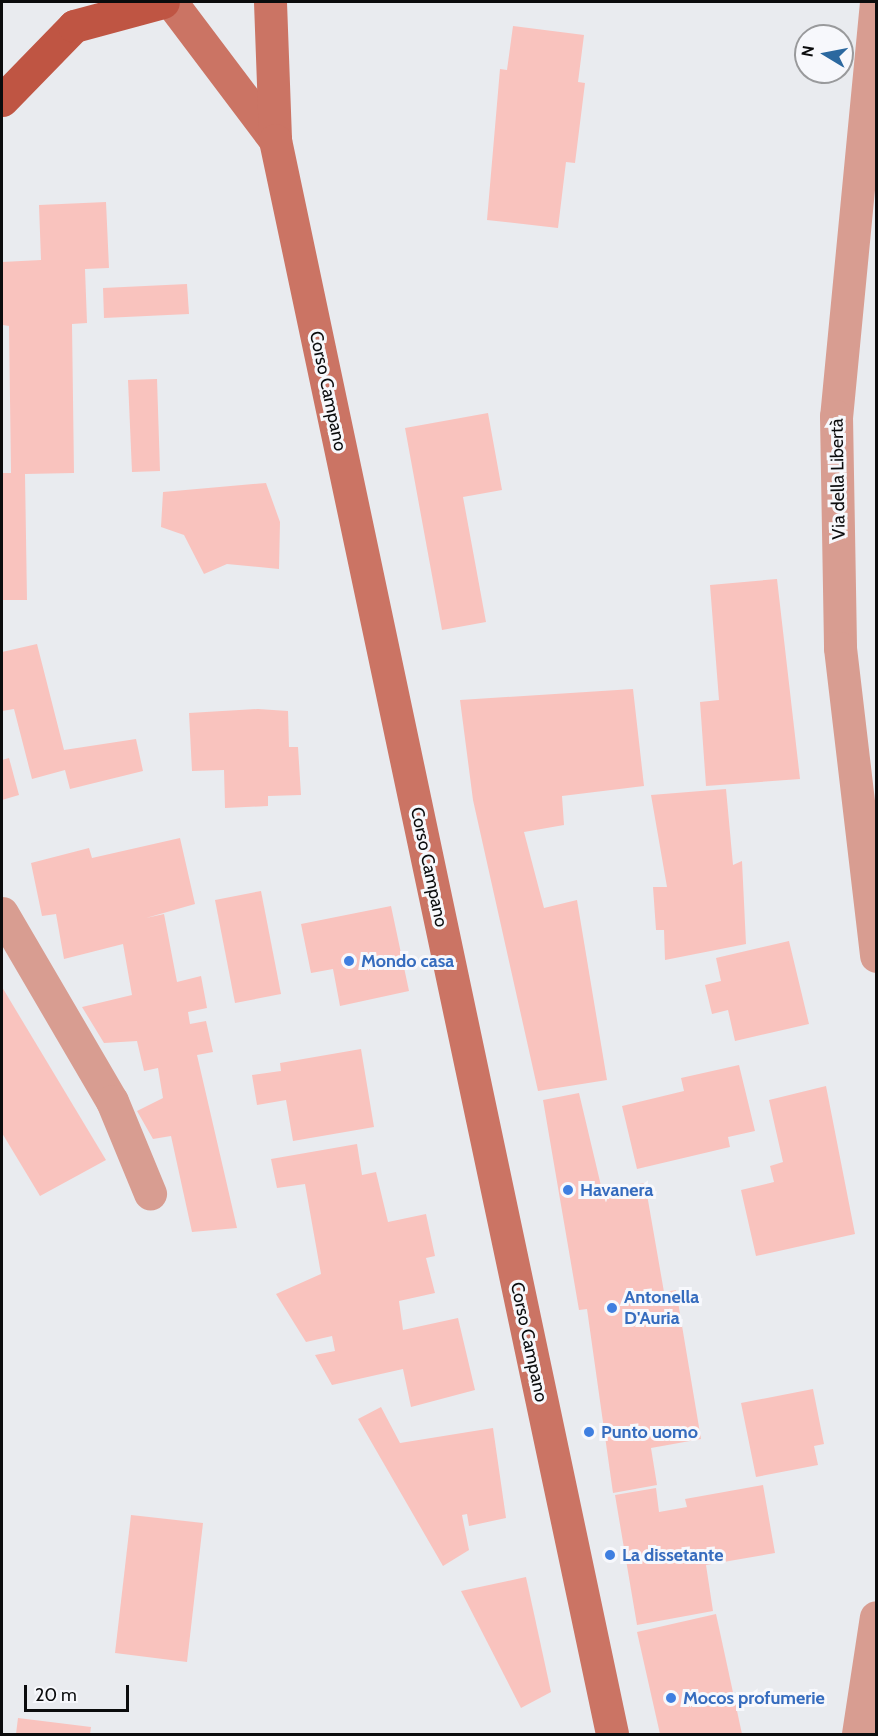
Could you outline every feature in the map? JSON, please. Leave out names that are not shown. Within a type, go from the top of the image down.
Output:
[{"type":"main road","points":[[2,100],[74,26],[163,2]]},
{"type":"main road","points":[[171,2],[275,140]]},
{"type":"main road","name":"Corso Campano","points":[[270,2],[275,140],[612,1734]]},
{"type":"street","name":"Via della Libertà","points":[[876,2],[836,416],[840,648],[876,956]]},
{"type":"street","points":[[6,930],[112,1101],[150,1193]]},
{"type":"street","points":[[858,1734],[876,1617]]},
{"type":"building","points":[[513,26],[584,35],[578,82],[585,83],[575,163],[566,162],[558,228],[487,220],[500,69],[507,70]]},
{"type":"building","points":[[106,202],[109,268],[85,269],[87,323],[72,324],[74,473],[25,474],[27,600],[2,600],[2,473],[11,473],[9,326],[3,325],[2,262],[41,260],[39,205]]},
{"type":"building","points":[[187,284],[189,314],[104,318],[103,288]]},
{"type":"building","points":[[157,379],[160,471],[132,472],[128,380]]},
{"type":"building","points":[[488,413],[502,490],[463,497],[486,622],[442,630],[405,428]]},
{"type":"building","points":[[266,483],[280,522],[279,569],[227,564],[204,574],[184,535],[161,527],[163,492]]},
{"type":"building","points":[[777,579],[800,779],[706,786],[700,702],[719,700],[710,585]]},
{"type":"building","points":[[37,644],[64,750],[136,739],[143,771],[70,789],[65,770],[32,779],[14,709],[2,711],[2,652]]},
{"type":"building","points":[[633,689],[644,786],[562,796],[564,825],[524,832],[544,908],[577,900],[607,1080],[538,1091],[473,800],[460,700]]},
{"type":"building","points":[[258,709],[288,711],[289,747],[298,747],[301,795],[268,796],[268,806],[225,808],[224,770],[192,771],[189,713]]},
{"type":"building","points":[[9,758],[19,795],[2,800],[2,760]]},
{"type":"building","points":[[726,789],[733,865],[742,861],[746,944],[665,960],[664,930],[656,930],[653,887],[667,887],[651,795]]},
{"type":"building","points":[[180,838],[195,904],[146,918],[164,914],[177,982],[201,976],[207,1008],[188,1012],[190,1024],[206,1021],[213,1052],[197,1055],[237,1228],[192,1232],[171,1136],[153,1139],[137,1111],[163,1098],[158,1068],[144,1071],[137,1041],[104,1043],[82,1007],[132,995],[123,944],[64,959],[56,914],[42,916],[31,863],[89,848],[92,858]]},
{"type":"building","points":[[261,891],[281,994],[235,1003],[215,900]]},
{"type":"building","points":[[391,906],[409,991],[340,1006],[333,969],[311,973],[301,924]]},
{"type":"building","points":[[789,941],[809,1024],[735,1041],[728,1010],[712,1014],[705,985],[721,981],[716,958]]},
{"type":"building","points":[[2,987],[106,1160],[40,1196],[2,1133]]},
{"type":"building","points":[[361,1049],[374,1127],[293,1141],[286,1100],[257,1105],[252,1075],[281,1071],[280,1063]]},
{"type":"building","points":[[739,1065],[755,1131],[728,1137],[730,1147],[637,1169],[622,1106],[684,1091],[681,1078]]},
{"type":"building","points":[[826,1086],[855,1234],[756,1256],[741,1190],[774,1182],[770,1166],[783,1162],[769,1100]]},
{"type":"building","points":[[579,1093],[602,1190],[645,1183],[664,1292],[676,1290],[701,1439],[651,1448],[657,1485],[613,1493],[587,1309],[579,1310],[543,1100]]},
{"type":"building","points":[[357,1144],[362,1175],[376,1172],[388,1222],[426,1214],[435,1256],[426,1258],[435,1293],[399,1301],[403,1330],[458,1318],[475,1390],[411,1407],[403,1369],[332,1385],[315,1355],[335,1351],[332,1336],[306,1342],[276,1294],[321,1274],[305,1184],[277,1188],[271,1159]]},
{"type":"building","points":[[813,1389],[824,1444],[814,1446],[818,1465],[756,1477],[741,1403]]},
{"type":"building","points":[[381,1407],[400,1443],[493,1428],[506,1518],[469,1526],[467,1514],[462,1515],[469,1550],[443,1566],[358,1419]]},
{"type":"building","points":[[763,1485],[775,1553],[706,1565],[713,1611],[637,1625],[615,1495],[656,1488],[659,1512],[687,1507],[685,1499]]},
{"type":"building","points":[[131,1515],[203,1523],[187,1662],[115,1653]]},
{"type":"building","points":[[526,1577],[551,1692],[521,1708],[461,1591]]},
{"type":"building","points":[[716,1614],[742,1734],[660,1734],[637,1632]]},
{"type":"building","points":[[18,1718],[91,1727],[90,1734],[16,1734]]},
{"type":"place","name":"Mondo casa","points":[[349,961]]},
{"type":"place","name":"Havanera","points":[[568,1190]]},
{"type":"place","name":"Antonella D'Auria","points":[[612,1308]]},
{"type":"place","name":"Punto uomo","points":[[589,1432]]},
{"type":"place","name":"La dissetante","points":[[610,1555]]},
{"type":"place","name":"Mocos profumerie","points":[[671,1698]]}]
